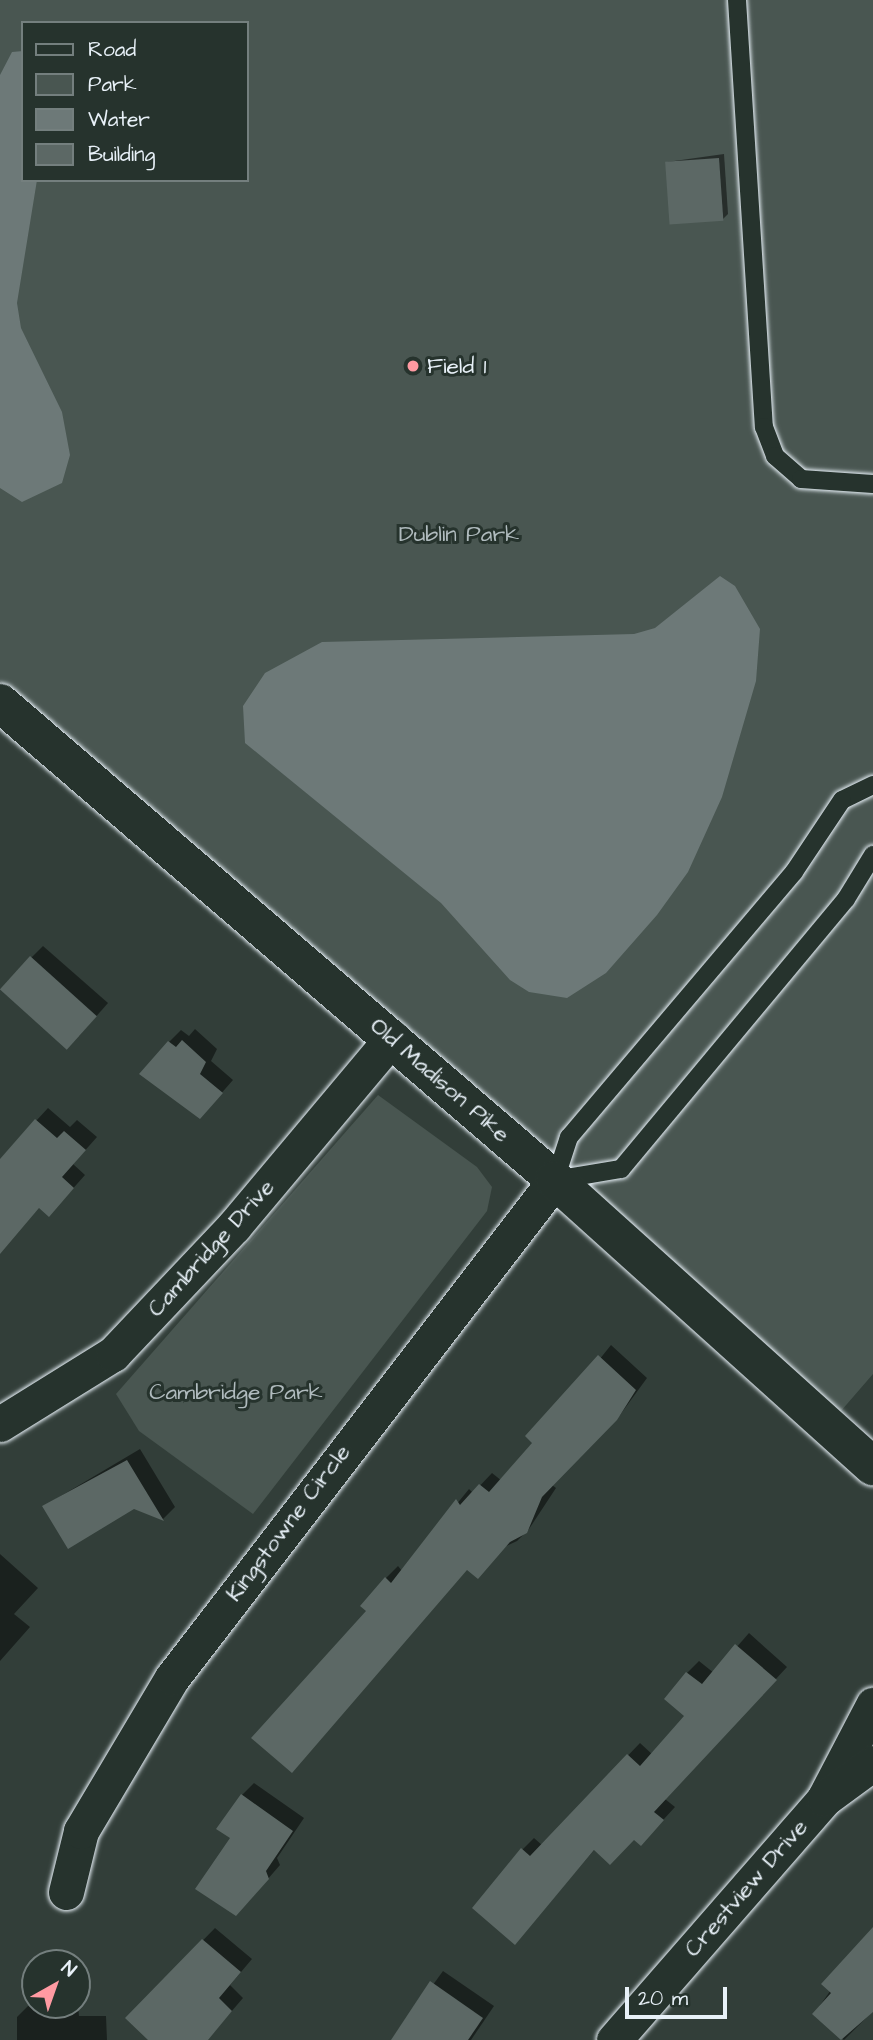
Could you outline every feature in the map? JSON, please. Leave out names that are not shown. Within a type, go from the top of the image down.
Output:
[{"type":"main road","name":"Old Madison Pike","points":[[0,703],[555,1180],[873,1466]]},
{"type":"street","name":"Cambridge Drive","points":[[0,1424],[113,1354],[234,1226],[392,1038]]},
{"type":"street","name":"Kingstowne Circle","points":[[66,1892],[81,1831],[172,1678],[555,1180]]},
{"type":"street","name":"Crestview Drive","points":[[824,1799],[873,1705]]},
{"type":"street","name":"Crestview Drive","points":[[614,2040],[824,1799],[873,1763]]},
{"type":"lane","points":[[737,0],[764,428],[775,456],[801,479],[873,484]]},
{"type":"lane","points":[[873,785],[842,800],[794,872],[569,1137],[555,1180],[621,1169],[846,899],[873,855]]},
{"type":"green space","name":"Dublin Park","points":[[0,0],[873,0],[873,1374],[834,1419],[0,681]]},
{"type":"green space","name":"Cambridge Park","points":[[378,1095],[477,1167],[492,1187],[487,1211],[253,1514],[139,1431],[116,1394]]},
{"type":"water","points":[[21,51],[21,182],[37,182],[17,303],[21,328],[62,412],[70,455],[62,483],[22,502],[0,488],[0,75],[12,52]]},
{"type":"water","points":[[720,576],[735,586],[760,629],[756,681],[722,797],[688,872],[657,915],[606,973],[567,998],[529,992],[510,980],[441,903],[245,743],[243,706],[265,673],[322,642],[634,634],[655,628]]},
{"type":"building","points":[[719,158],[723,221],[670,225],[665,162]]},
{"type":"building","points":[[30,956],[97,1016],[67,1050],[0,990]]},
{"type":"building","points":[[182,1040],[206,1062],[200,1074],[223,1093],[200,1119],[139,1074],[168,1041],[176,1047]]},
{"type":"building","points":[[35,1119],[57,1138],[64,1131],[86,1150],[62,1177],[74,1188],[49,1217],[39,1208],[0,1254],[0,1159]]},
{"type":"building","points":[[598,1355],[636,1390],[617,1420],[542,1497],[527,1533],[510,1542],[478,1579],[467,1570],[292,1773],[251,1738],[366,1611],[360,1606],[385,1577],[391,1583],[456,1499],[460,1505],[479,1484],[489,1492],[532,1443],[525,1436]]},
{"type":"building","points":[[127,1460],[164,1521],[134,1509],[68,1549],[42,1506]]},
{"type":"building","points":[[735,1644],[777,1680],[654,1812],[664,1820],[641,1846],[634,1840],[610,1865],[594,1850],[515,1945],[472,1908],[521,1848],[530,1856],[627,1754],[640,1766],[684,1716],[664,1699],[686,1672],[702,1684]]},
{"type":"building","points":[[241,1794],[293,1831],[266,1871],[269,1879],[236,1916],[195,1889],[230,1838],[216,1829]]},
{"type":"building","points":[[873,1927],[873,2012],[841,2040],[812,2014],[831,1993],[821,1984]]},
{"type":"building","points":[[202,1939],[241,1972],[219,1998],[232,2011],[208,2040],[148,2040],[125,2018]]},
{"type":"building","points":[[430,1981],[483,2018],[468,2040],[391,2040]]},
{"type":"place","name":"Field 1","points":[[413,366]]}]
